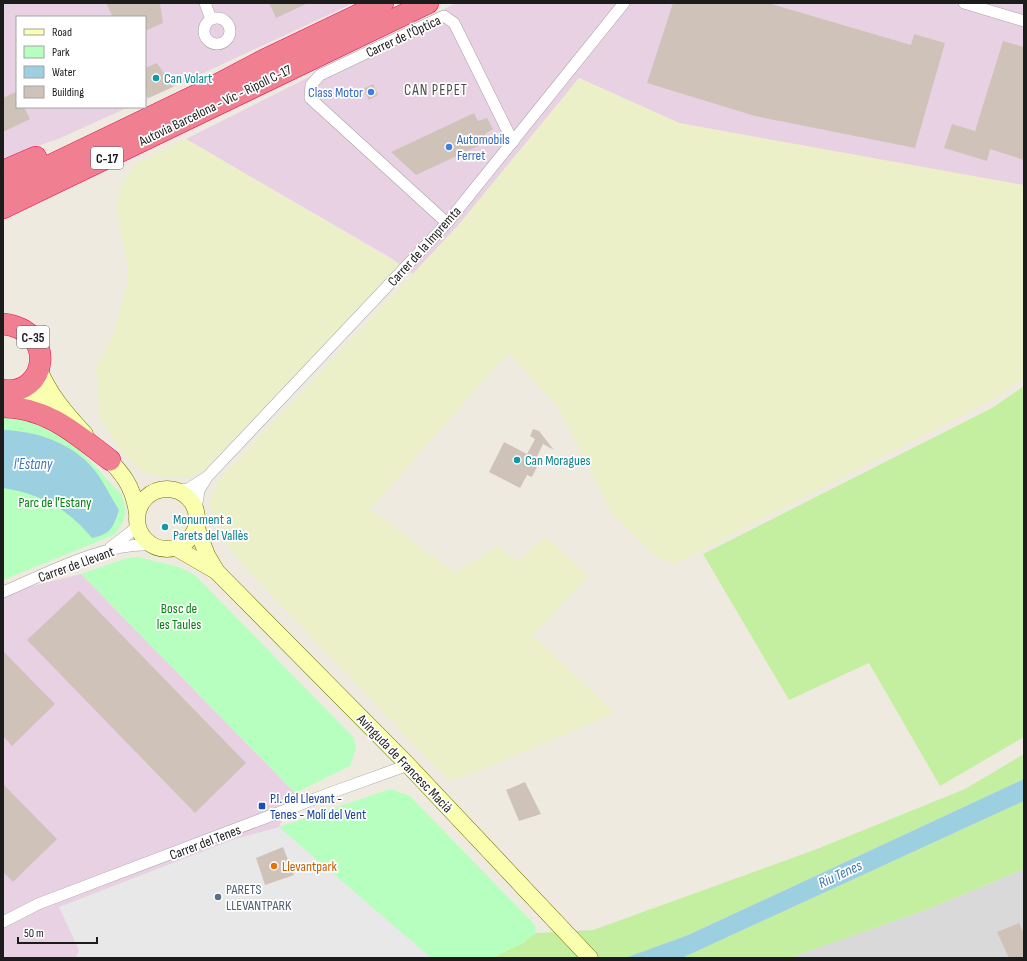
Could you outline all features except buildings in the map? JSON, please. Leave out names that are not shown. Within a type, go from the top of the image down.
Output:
[{"type":"highway","name":"Autovia Barcelona - Vic - Ripoll C-17","points":[[208,99],[264,60],[383,3]]},
{"type":"highway","name":"Autovia Barcelona - Vic - Ripoll C-17","points":[[3,208],[208,99],[428,3]]},
{"type":"highway","points":[[146,108],[163,100],[208,99]]},
{"type":"highway","points":[[3,222],[135,152],[208,99]]},
{"type":"highway","points":[[3,175],[146,108]]},
{"type":"highway","name":"C-35","points":[[3,324],[24,329],[33,336],[39,346],[41,358],[39,368],[34,378],[11,389]]},
{"type":"highway","points":[[3,407],[25,409],[52,419],[110,460]]},
{"type":"street","points":[[205,3],[210,19]]},
{"type":"street","name":"Carrer de la Impremta","points":[[208,477],[447,223],[624,3]]},
{"type":"street","points":[[964,3],[1024,21]]},
{"type":"street","name":"Carrer de l'Òptica","points":[[447,223],[310,98],[311,86],[320,75],[444,16],[454,23],[513,142]]},
{"type":"street","points":[[39,368],[47,386],[68,416],[125,476],[135,500],[137,519],[142,536],[152,545],[168,550],[176,548],[189,540],[196,518],[199,490],[208,477]]},
{"type":"street","points":[[11,389],[42,398],[68,416]]},
{"type":"street","points":[[125,476],[146,486],[168,490],[187,497],[196,518],[207,555],[217,572]]},
{"type":"street","points":[[103,551],[120,541],[137,519],[143,500],[148,495],[168,490],[188,489],[208,477]]},
{"type":"street","name":"Carrer de Llevant","points":[[3,592],[103,551],[137,544],[152,545]]},
{"type":"street","points":[[176,548],[217,572]]},
{"type":"street","name":"Avinguda de Francesc Macià","points":[[217,572],[408,765],[590,958]]},
{"type":"street","name":"Carrer del Tenes","points":[[3,922],[38,904],[408,765]]},
{"type":"shaded area","points":[[3,3],[354,3],[146,100],[146,16],[16,16],[16,108],[127,108],[58,139],[3,158]]},
{"type":"shaded area","points":[[456,3],[1024,3],[1024,190],[679,123],[579,78],[478,204],[413,274],[391,258],[186,139]]},
{"type":"shaded area","points":[[81,574],[295,793],[279,827],[431,958],[3,958],[3,593]]},
{"type":"shaded area","points":[[279,827],[431,958],[76,958],[79,950],[59,907],[232,840]]},
{"type":"shaded area","points":[[1024,869],[1024,958],[789,958],[928,909]]},
{"type":"green space","points":[[579,78],[679,123],[1024,185],[1024,378],[992,400],[673,565],[655,555],[612,514],[558,407],[508,353],[370,509],[455,573],[498,546],[517,562],[545,536],[588,576],[533,636],[615,713],[482,770],[449,781],[244,567],[224,540],[209,504],[218,481],[455,229]]},
{"type":"green space","points":[[186,139],[400,265],[204,470],[190,477],[167,478],[144,472],[121,453],[100,416],[96,368],[113,335],[127,283],[127,263],[116,206],[121,185],[135,164]]},
{"type":"green space","points":[[1024,386],[1024,737],[940,786],[869,663],[789,700],[703,554],[992,408]]},
{"type":"green space","name":"Parc de l'Estany","points":[[3,417],[22,418],[39,423],[55,431],[70,442],[121,494],[125,506],[125,516],[114,535],[3,580]]},
{"type":"green space","name":"Bosc de les Taules","points":[[138,557],[179,567],[195,575],[354,738],[356,749],[350,766],[295,793],[81,574],[127,558]]},
{"type":"green space","points":[[1024,754],[1024,779],[688,935],[625,958],[492,958],[523,943],[536,933],[593,930],[817,849],[965,789]]},
{"type":"green space","points":[[390,789],[410,796],[535,925],[536,933],[523,943],[492,958],[431,958],[279,827]]},
{"type":"green space","points":[[1024,801],[1024,869],[928,909],[789,958],[682,958]]},
{"type":"water","name":"l'Estany","points":[[3,430],[30,433],[44,437],[69,448],[80,456],[99,476],[119,510],[113,526],[107,532],[92,538],[73,519],[53,504],[30,494],[3,488]]},
{"type":"water","name":"Riu Tenes","points":[[1024,779],[1024,801],[682,958],[625,958],[688,935]]},
{"type":"place","name":"Can Volart","points":[[156,78]]},
{"type":"place","name":"Class Motor","points":[[371,92]]},
{"type":"place","name":"Automobils Ferret","points":[[449,147]]},
{"type":"place","name":"Can Moragues","points":[[517,460]]},
{"type":"place","name":"Monument a Parets del Vallès","points":[[165,527]]},
{"type":"place","name":"P.I. del Llevant - Tenes - Molí del Vent","points":[[262,806]]},
{"type":"place","name":"Llevantpark","points":[[274,866]]},
{"type":"place","name":"PARETS LLEVANTPARK","points":[[218,897]]},
{"type":"district","name":"CAN PEPET","points":[[436,90]]}]
